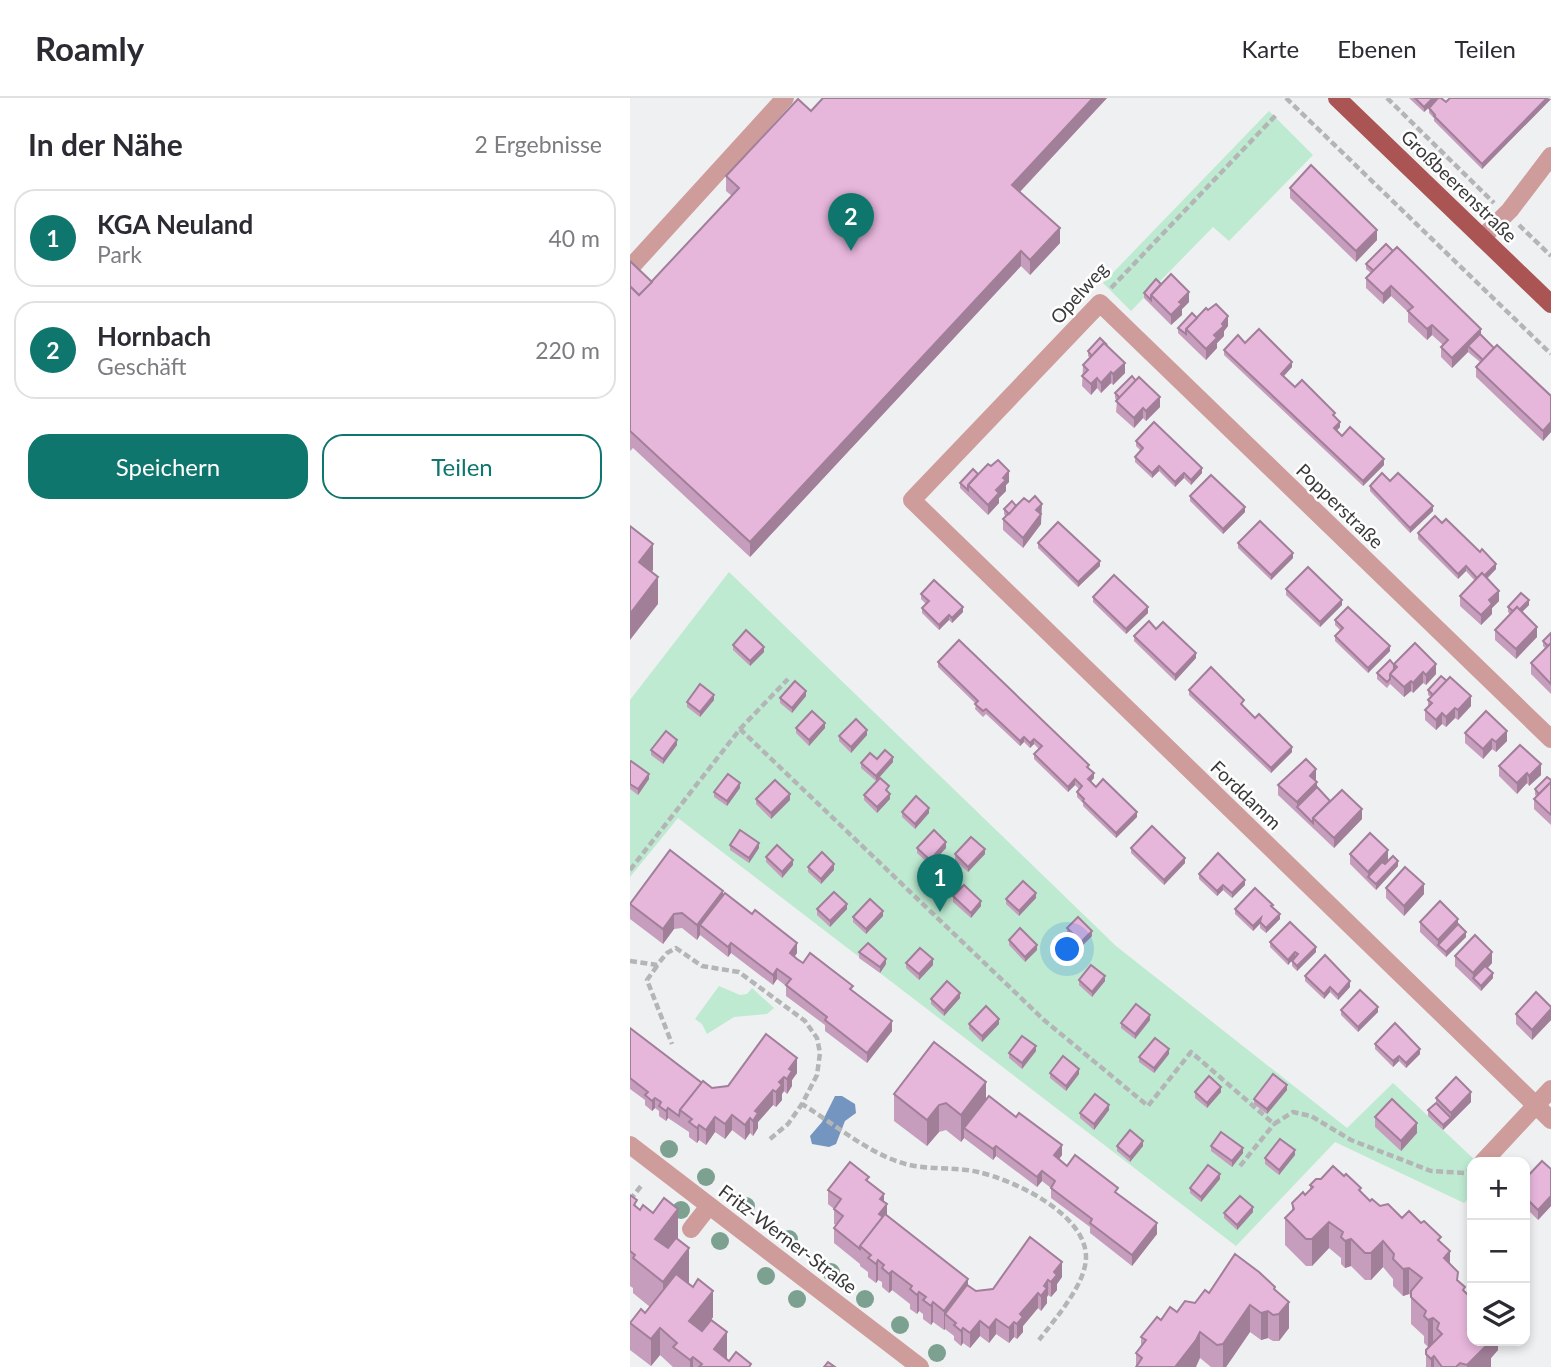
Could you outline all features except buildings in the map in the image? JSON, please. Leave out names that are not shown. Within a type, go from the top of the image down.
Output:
[{"type":"main road","name":"Großbeerenstraße","points":[[1337,98],[1551,304]]},
{"type":"street","points":[[631,267],[785,98]]},
{"type":"street","points":[[1482,238],[1510,210],[1551,156]]},
{"type":"street","name":"Opelweg","points":[[912,500],[1100,303]]},
{"type":"street","name":"Popperstraße","points":[[1100,303],[1551,739]]},
{"type":"street","name":"Forddamm","points":[[912,500],[1551,1120]]},
{"type":"street","points":[[1488,1157],[1551,1089]]},
{"type":"street","name":"Fritz-Werner-Straße","points":[[630,1145],[920,1367]]},
{"type":"street","points":[[691,1229],[709,1206]]},
{"type":"path","points":[[1286,98],[1551,354]]},
{"type":"path","points":[[1387,98],[1494,202]]},
{"type":"path","name":"Opelweg","points":[[1100,303],[1109,289],[1277,114]]},
{"type":"path","points":[[1519,225],[1551,256]]},
{"type":"path","points":[[630,870],[740,729],[788,679]]},
{"type":"path","points":[[740,729],[1044,1020],[1148,1106],[1191,1052],[1274,1124]]},
{"type":"path","points":[[672,1044],[647,980],[667,953],[676,948],[702,966],[739,972],[805,1021],[817,1038],[820,1053],[817,1075],[788,1124],[770,1139]]},
{"type":"path","points":[[630,961],[657,965]]},
{"type":"path","points":[[802,1104],[898,1162],[921,1168],[976,1171],[1009,1181],[1037,1196],[1069,1221],[1083,1241],[1086,1258],[1077,1286],[1039,1340]]},
{"type":"path","points":[[1240,1166],[1274,1124],[1293,1112],[1311,1116],[1351,1140],[1431,1171],[1467,1172]]},
{"type":"path","points":[[630,1200],[641,1186]]},
{"type":"green space","points":[[1269,111],[1313,155],[1229,241],[1213,227],[1131,311],[1103,283]]},
{"type":"green space","points":[[729,572],[1116,946],[1347,1128],[1393,1083],[1472,1157],[1467,1157],[1467,1200],[1464,1203],[1335,1142],[1236,1246],[678,818],[630,877],[630,700]]},
{"type":"green space","points":[[719,986],[740,995],[747,994],[752,988],[774,1008],[767,1014],[734,1017],[707,1034],[702,1024],[695,1019]]},
{"type":"water","points":[[835,1096],[842,1096],[855,1104],[856,1113],[845,1121],[836,1144],[829,1147],[812,1144],[810,1136],[822,1122]]},
{"type":"place","name":"Hornbach","points":[[851,251]]},
{"type":"place","name":"KGA Neuland","points":[[940,912]]}]
